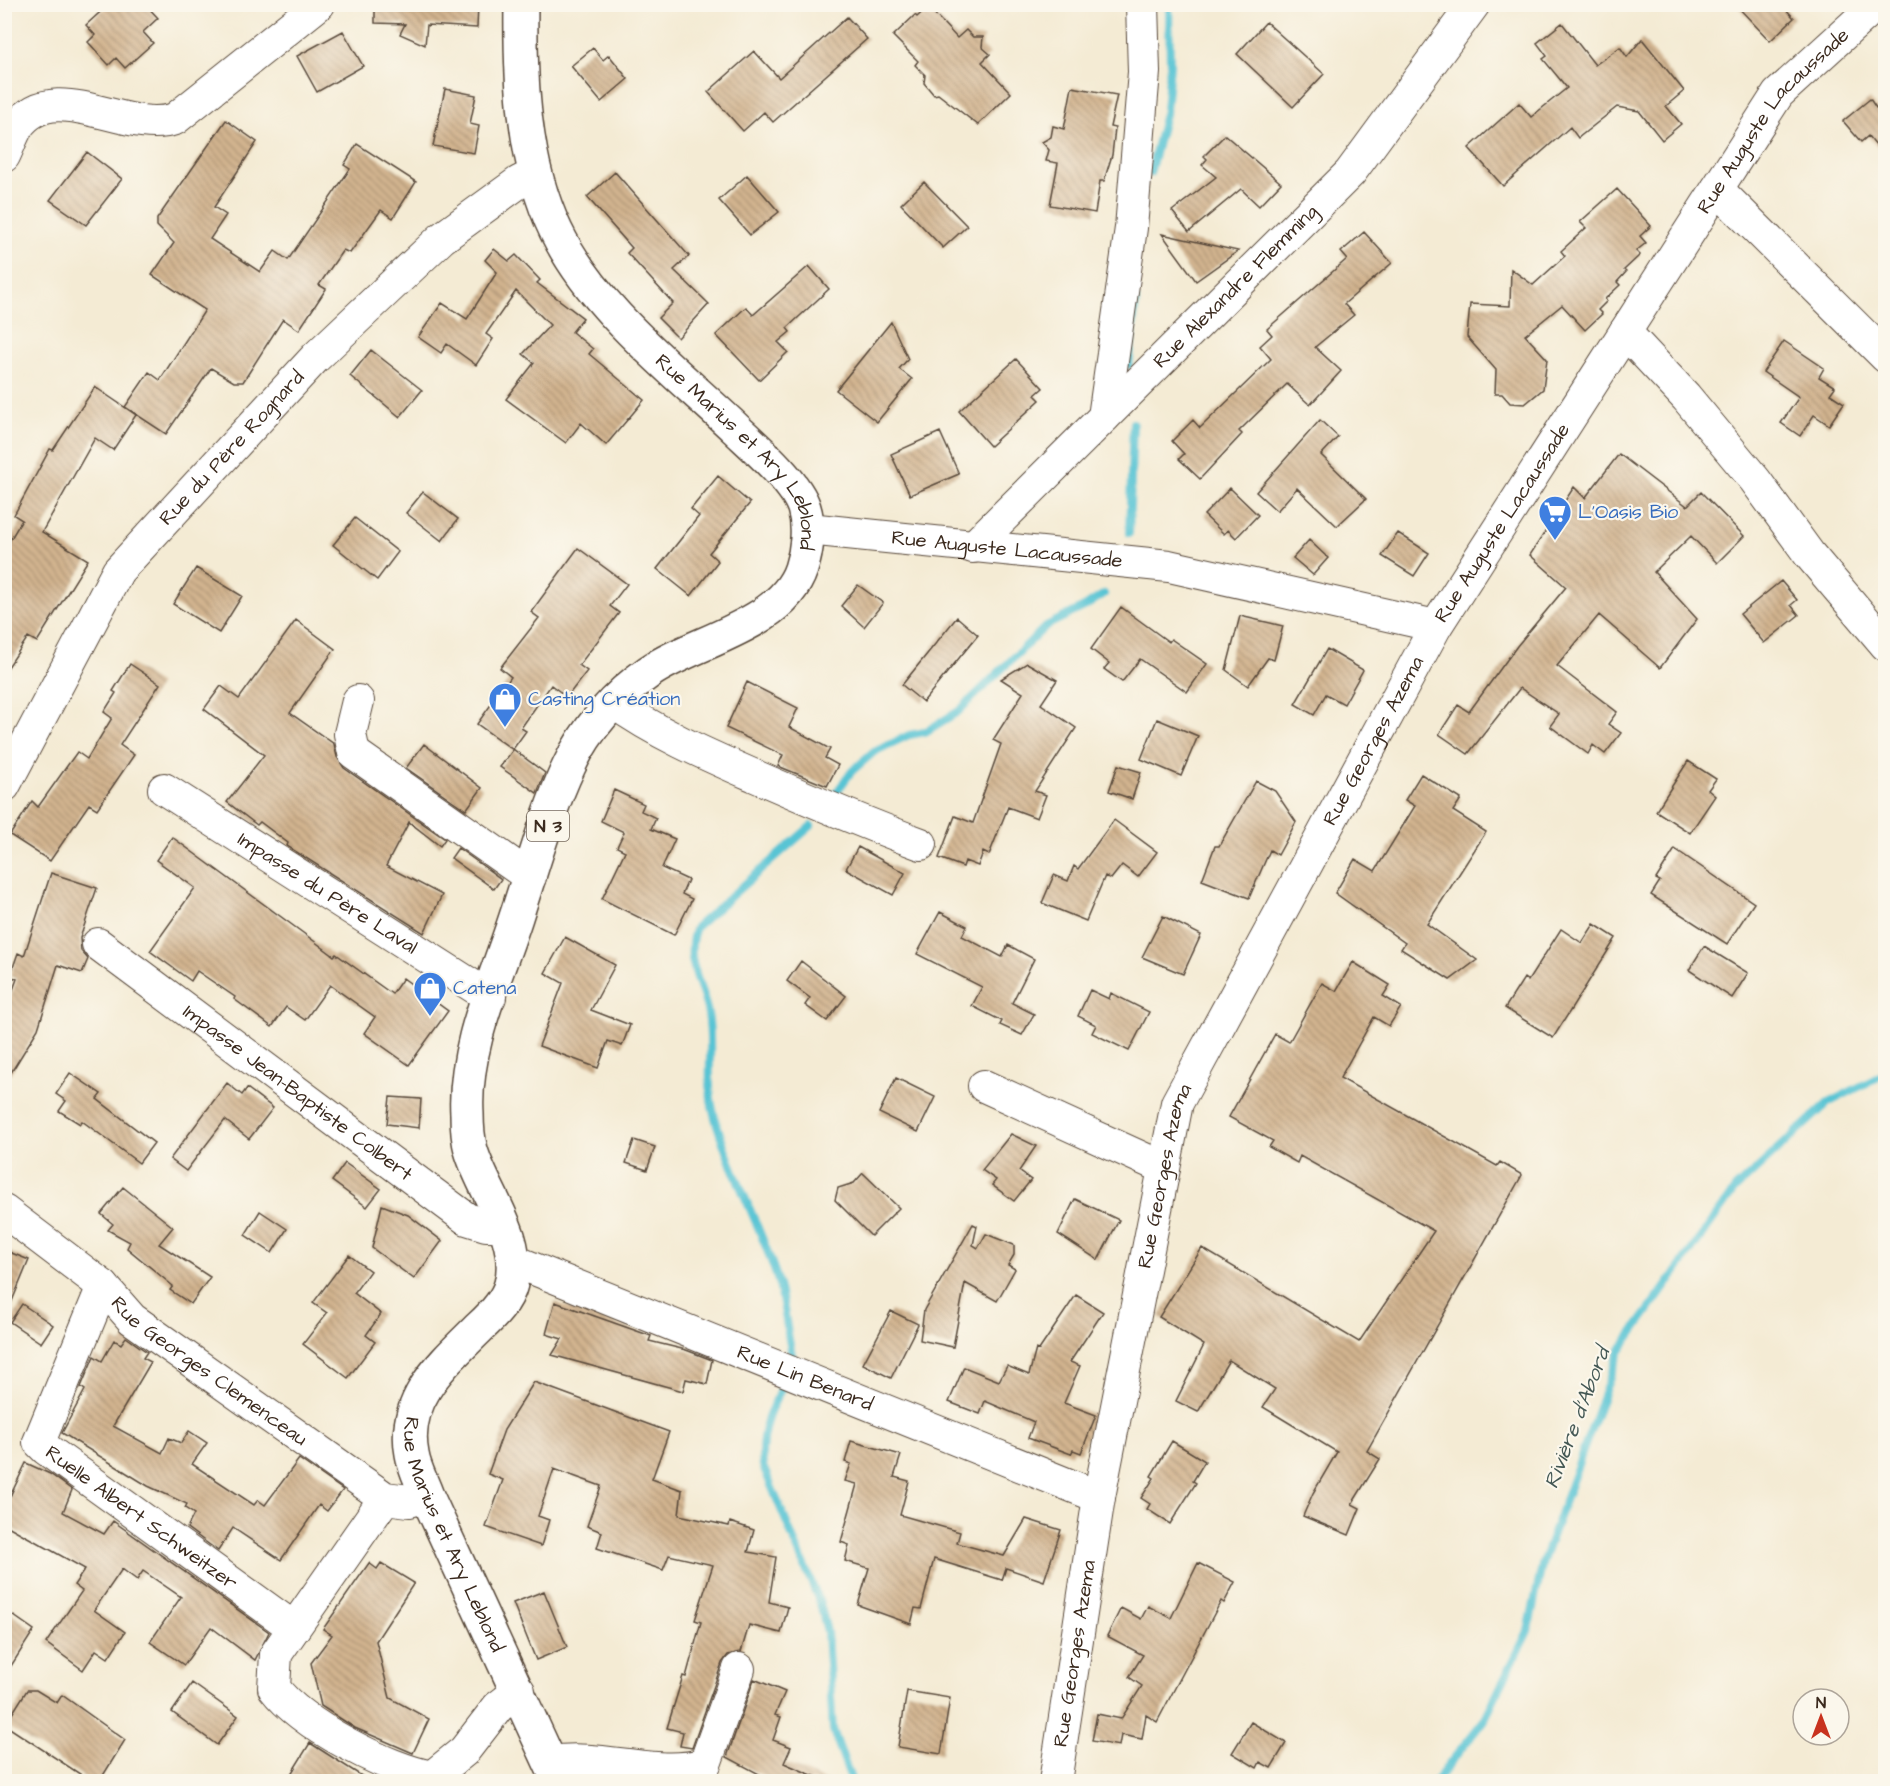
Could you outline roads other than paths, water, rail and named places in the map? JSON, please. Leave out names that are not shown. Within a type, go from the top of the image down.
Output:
[{"type":"main road","name":"Rue Marius et Ary Leblond","points":[[520,4],[520,42],[535,174],[556,232],[589,285],[644,343],[772,463],[803,504],[808,529],[800,573],[778,604],[716,640],[651,670],[613,702],[588,734],[569,766],[530,877],[490,997],[468,1076],[466,1114],[471,1150],[504,1225],[512,1260],[512,1283],[504,1300],[491,1317],[428,1381],[416,1404],[411,1429],[412,1454],[427,1496],[555,1772]]},
{"type":"street","points":[[4,156],[18,126],[43,107],[60,103],[149,124],[175,119],[319,4]]},
{"type":"street","points":[[1104,417],[1131,228],[1144,72],[1142,4]]},
{"type":"street","name":"Rue Alexandre Flemming","points":[[974,547],[1350,173],[1474,4]]},
{"type":"street","name":"Rue Auguste Lacaussade","points":[[808,529],[1169,566],[1436,626],[1778,94],[1868,12],[1884,4]]},
{"type":"street","name":"Rue du Père Rognard","points":[[4,786],[118,571],[341,334],[442,238],[519,182],[535,174]]},
{"type":"street","points":[[1718,189],[1886,357]]},
{"type":"street","points":[[1625,332],[1686,397],[1748,471],[1809,554],[1886,645]]},
{"type":"street","name":"Rue Georges Azema","points":[[1055,1782],[1099,1497],[1177,1103],[1436,626]]},
{"type":"street","points":[[358,701],[350,734],[354,753],[530,877]]},
{"type":"street","points":[[613,702],[634,718],[720,761],[860,822],[921,844]]},
{"type":"street","name":"Impasse du Père Laval","points":[[164,789],[490,997]]},
{"type":"street","name":"Impasse Jean-Baptiste Colbert","points":[[98,944],[467,1219],[486,1225],[504,1225]]},
{"type":"street","points":[[984,1086],[1164,1168]]},
{"type":"street","name":"Rue Georges Clemenceau","points":[[4,1211],[103,1286],[132,1319],[385,1498]]},
{"type":"street","name":"Rue Lin Benard","points":[[512,1260],[1099,1497]]},
{"type":"street","name":"Ruelle Albert Schweitzer","points":[[103,1286],[39,1442],[294,1628]]},
{"type":"street","points":[[427,1496],[409,1501],[385,1498],[276,1654],[273,1667],[274,1688],[283,1700],[326,1730],[408,1773],[432,1777],[464,1751],[498,1707],[519,1691]]},
{"type":"street","points":[[555,1772],[574,1758],[687,1769],[705,1764],[739,1670]]},
{"type":"waterway","points":[[1150,173],[1166,110],[1170,65],[1169,4]]},
{"type":"waterway","points":[[1129,365],[1136,299]]},
{"type":"waterway","points":[[1129,533],[1133,423]]},
{"type":"waterway","points":[[830,801],[852,771],[874,752],[909,735],[925,732],[959,711],[1046,626],[1086,606],[1104,594]]},
{"type":"waterway","points":[[792,1355],[776,1275],[727,1155],[711,1102],[710,1026],[695,971],[692,950],[696,927],[811,826]]},
{"type":"waterway","name":"Rivière d'Abord","points":[[1435,1782],[1484,1720],[1528,1631],[1543,1561],[1619,1352],[1735,1189],[1828,1103],[1886,1073]]},
{"type":"waterway","points":[[783,1386],[766,1425],[762,1445],[763,1466],[820,1603],[827,1632],[833,1730],[852,1782]]},
{"type":"place","name":"L'Oasis Bio","points":[[1555,541]]},
{"type":"place","name":"Casting Création","points":[[505,728]]},
{"type":"place","name":"Catena","points":[[430,1017]]}]
